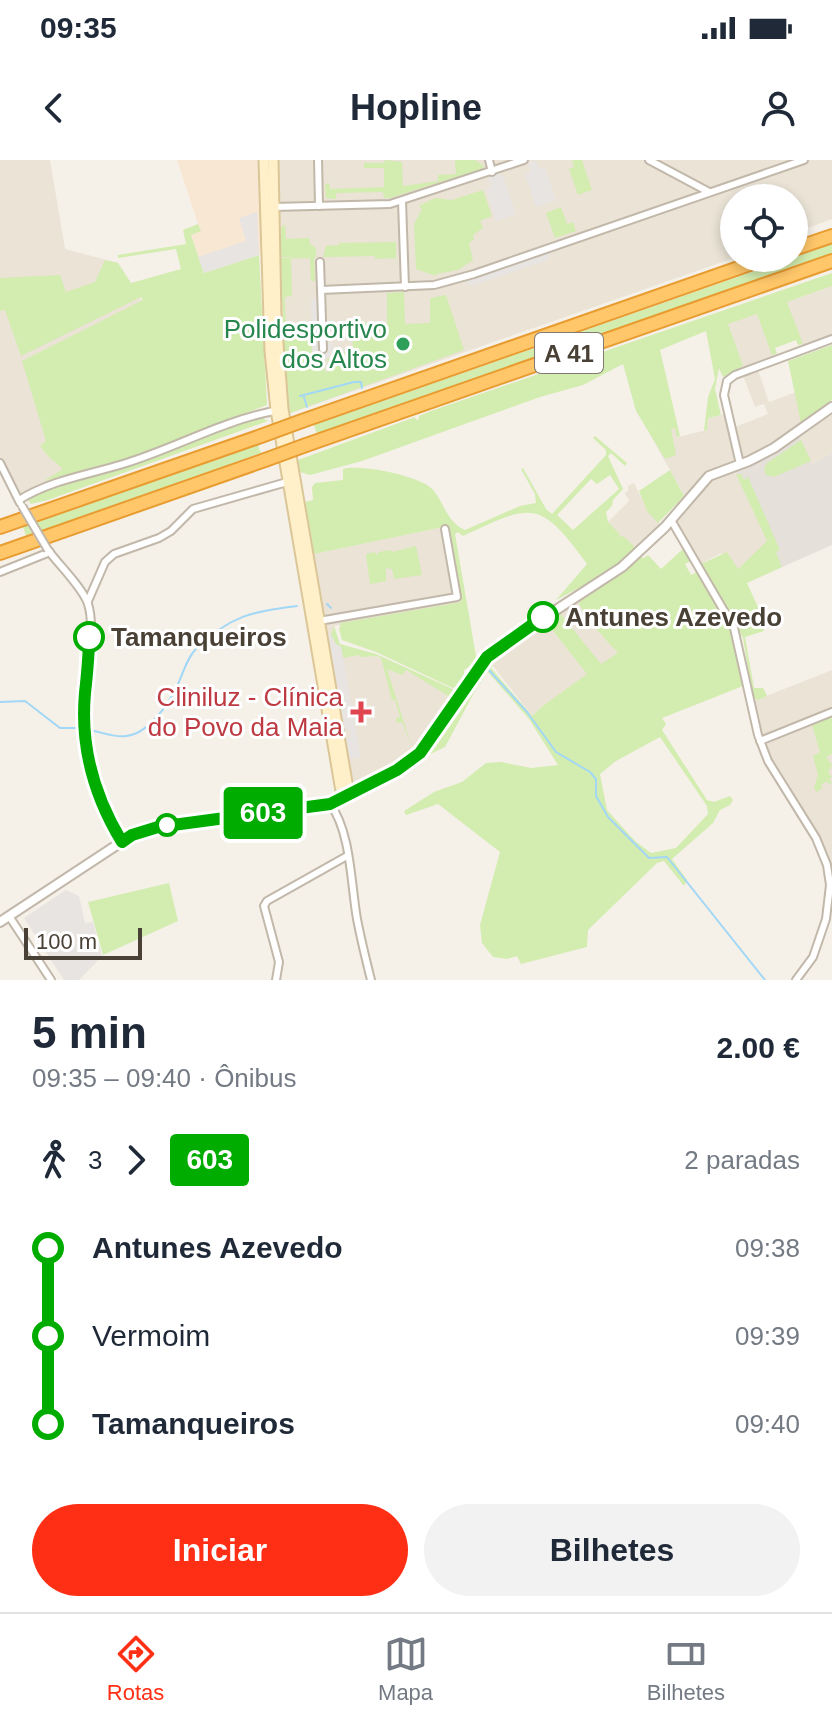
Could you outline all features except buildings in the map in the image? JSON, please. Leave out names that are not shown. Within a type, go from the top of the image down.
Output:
[{"type":"highway","points":[[808,244],[832,236]]},
{"type":"highway","name":"A 41","points":[[0,553],[832,261]]},
{"type":"highway","name":"A 41","points":[[0,527],[727,272]]},
{"type":"main road","points":[[264,160],[270,207],[280,410],[345,795]]},
{"type":"main road","points":[[270,207],[273,160]]},
{"type":"main road","points":[[289,474],[319,621],[345,795]]},
{"type":"street","points":[[318,160],[319,206]]},
{"type":"street","points":[[489,160],[492,172]]},
{"type":"street","points":[[270,207],[402,201],[524,160]]},
{"type":"street","points":[[649,160],[709,192]]},
{"type":"street","points":[[321,290],[434,285],[804,160]]},
{"type":"street","points":[[402,201],[405,287]]},
{"type":"street","points":[[320,262],[323,349]]},
{"type":"street","points":[[740,464],[724,395],[727,381],[735,375],[832,339]]},
{"type":"street","points":[[0,922],[132,835],[158,827],[330,804],[411,761],[493,651],[611,575],[642,550],[709,476],[776,447],[832,407]]},
{"type":"street","points":[[21,503],[42,486],[124,464],[226,423],[280,410]]},
{"type":"street","points":[[0,463],[49,551],[88,601]]},
{"type":"street","points":[[122,842],[104,812],[86,751],[88,601],[105,562],[114,554],[171,531],[193,509],[289,474]]},
{"type":"street","points":[[671,520],[734,628],[760,741],[768,761],[816,838],[827,865],[831,885],[826,919],[813,957],[796,980]]},
{"type":"street","points":[[319,621],[457,597],[445,529]]},
{"type":"street","points":[[0,572],[49,551]]},
{"type":"street","points":[[760,741],[832,712]]},
{"type":"street","points":[[330,804],[339,818],[371,980]]},
{"type":"street","points":[[276,980],[279,962],[264,906],[267,901],[347,856]]},
{"type":"street","points":[[9,916],[51,980]]},
{"type":"shaded area","points":[[0,160],[50,160],[65,249],[118,263],[171,346],[142,356],[41,446],[64,469],[66,478],[42,485],[19,499],[0,461]]},
{"type":"shaded area","points":[[177,160],[263,160],[267,252],[204,273],[191,234],[200,230]]},
{"type":"shaded area","points":[[277,160],[832,160],[832,219],[808,228],[808,184],[720,184],[720,263],[288,414],[281,346]]},
{"type":"shaded area","points":[[536,160],[539,169],[545,167],[556,200],[536,207],[525,174],[531,172],[528,163]]},
{"type":"shaded area","points":[[502,173],[516,214],[496,221],[486,189],[491,187],[488,178]]},
{"type":"shaded area","points":[[257,212],[259,255],[204,273],[198,257],[246,241],[239,218]]},
{"type":"shaded area","points":[[551,252],[548,260],[472,286],[464,282]]},
{"type":"shaded area","points":[[832,286],[832,338],[804,348],[787,302]]},
{"type":"shaded area","points":[[311,299],[317,299],[318,353],[328,353],[328,343],[333,343],[333,357],[312,358]]},
{"type":"shaded area","points":[[757,313],[774,359],[744,370],[727,324]]},
{"type":"shaded area","points":[[757,367],[769,402],[796,392],[802,426],[769,450],[741,463],[733,428],[768,414],[764,404],[755,407],[742,373]]},
{"type":"shaded area","points":[[832,408],[832,453],[812,464],[797,432]]},
{"type":"shaded area","points":[[727,414],[739,463],[707,476],[686,499],[650,434],[675,428],[678,437],[707,430],[708,418]]},
{"type":"shaded area","points":[[797,432],[812,464],[832,453],[832,545],[746,583],[738,569],[767,541],[733,467]]},
{"type":"shaded area","points":[[733,467],[767,541],[738,569],[721,553],[699,565],[672,519],[713,475]]},
{"type":"shaded area","points":[[634,483],[647,510],[663,527],[640,550],[579,551],[629,501],[625,493],[628,486]]},
{"type":"shaded area","points":[[453,525],[466,601],[334,626],[336,644],[373,655],[458,695],[409,761],[350,792],[309,555]]},
{"type":"shaded area","points":[[577,600],[586,618],[619,653],[601,665],[559,612],[545,622],[588,674],[532,716],[487,658]]},
{"type":"shaded area","points":[[328,635],[341,647],[361,758],[349,759],[346,739],[351,738],[350,729],[344,730],[339,702],[345,700],[344,693],[338,693]]},
{"type":"shaded area","points":[[832,670],[832,717],[812,725],[826,757],[832,754],[832,883],[828,864],[761,740],[751,702]]},
{"type":"shaded area","points":[[66,890],[79,896],[85,923],[93,922],[102,956],[79,980],[64,980],[24,918]]},
{"type":"green space","points":[[385,160],[402,162],[403,186],[438,181],[438,175],[456,174],[455,160],[475,160],[484,166],[390,198],[384,198],[383,192],[336,193],[336,199],[326,198],[325,184],[329,183],[330,189],[384,187],[384,168],[364,168],[364,163],[384,163]]},
{"type":"green space","points":[[572,160],[582,160],[592,190],[578,195],[569,169],[574,167]]},
{"type":"green space","points":[[483,190],[492,216],[480,221],[483,228],[473,235],[474,239],[469,243],[473,260],[458,270],[436,276],[416,269],[414,224],[422,209],[419,206],[435,198],[452,200]]},
{"type":"green space","points":[[561,207],[567,224],[573,222],[576,231],[555,238],[546,213]]},
{"type":"green space","points":[[198,224],[201,231],[191,235],[204,273],[259,255],[267,405],[124,461],[44,481],[63,469],[40,446],[46,441],[22,361],[143,300],[141,297],[21,356],[5,310],[0,311],[0,278],[60,275],[66,292],[95,282],[105,260],[118,263],[131,283],[181,269],[176,249],[118,258],[118,255],[186,244],[183,230]]},
{"type":"green space","points":[[285,224],[286,239],[309,238],[310,244],[316,248],[315,281],[311,281],[310,258],[291,259],[292,296],[285,297],[286,331],[312,331],[312,357],[325,358],[325,372],[331,371],[327,359],[337,353],[353,352],[352,322],[387,324],[387,293],[404,292],[405,324],[430,323],[430,298],[446,295],[464,350],[290,413],[281,258],[308,257],[281,257],[281,228]]},
{"type":"green space","points":[[396,242],[396,262],[395,258],[375,259],[375,256],[323,257],[326,246],[339,243]]},
{"type":"green space","points":[[832,244],[832,254],[808,262],[808,252]]},
{"type":"green space","points":[[752,272],[780,272],[317,434],[314,425]]},
{"type":"green space","points":[[832,273],[832,286],[787,302],[803,344],[798,345],[796,340],[775,348],[777,354],[772,355],[757,314],[728,324],[743,366],[723,377],[719,368],[715,389],[721,415],[708,418],[707,430],[704,431],[708,397],[715,379],[706,331],[660,350],[680,436],[677,437],[675,428],[671,429],[676,455],[665,459],[636,411],[623,364],[583,385],[540,397],[362,461],[310,475],[300,472],[298,460]]},
{"type":"green space","points":[[832,345],[832,400],[801,423],[788,361]]},
{"type":"green space","points":[[261,417],[268,421],[48,500],[31,504],[28,500],[41,489],[124,467],[229,425]]},
{"type":"green space","points":[[595,436],[627,463],[625,466],[611,453],[608,456],[623,489],[606,512],[608,522],[620,534],[619,537],[623,536],[637,549],[609,572],[556,600],[587,564],[557,527],[533,513],[520,513],[463,536],[458,532],[455,534],[477,662],[464,670],[457,687],[453,688],[376,652],[342,640],[341,623],[461,602],[448,526],[314,554],[305,502],[313,500],[312,487],[315,483],[343,480],[343,469],[351,468],[405,476],[434,491],[450,518],[465,530],[520,506],[536,503],[523,468],[546,509],[552,514],[606,455],[606,450],[593,438]],"holes":[[[610,475],[619,489],[573,530],[557,515],[591,479],[597,484]]]},
{"type":"green space","points":[[801,440],[811,461],[774,477],[766,475],[764,468],[767,463]]},
{"type":"green space","points":[[258,445],[261,453],[26,536],[23,527]]},
{"type":"green space","points":[[670,470],[684,496],[658,523],[647,511],[639,491]]},
{"type":"green space","points":[[736,474],[744,475],[744,480],[748,477],[780,550],[776,552],[782,567],[747,583],[762,616],[764,631],[745,637],[754,688],[763,688],[767,696],[758,700],[753,698],[743,638],[701,564],[727,552],[738,569],[767,541]]},
{"type":"green space","points":[[416,546],[422,575],[394,579],[392,569],[386,568],[386,581],[370,584],[366,554],[375,552],[376,555]]},
{"type":"green space","points":[[684,548],[691,561],[685,564],[691,575],[697,572],[732,634],[743,686],[662,718],[666,724],[662,730],[707,800],[714,802],[730,796],[733,800],[720,810],[713,823],[672,859],[687,880],[684,886],[664,861],[657,863],[588,930],[587,947],[521,964],[517,956],[507,959],[493,957],[482,943],[480,925],[500,852],[438,804],[406,815],[404,811],[434,792],[462,782],[486,763],[501,762],[531,768],[558,765],[529,719],[488,672],[445,747],[424,757],[464,697],[471,693],[488,669],[484,669],[490,661],[491,668],[532,716],[587,674],[545,621],[559,612],[601,664],[618,653],[586,618],[577,599],[613,579],[640,557],[648,555],[661,569]],"holes":[[[660,737],[707,806],[708,814],[676,848],[651,853],[635,841],[607,810],[600,774],[616,761]]]},
{"type":"green space","points":[[334,626],[340,644],[376,654],[455,690],[450,697],[406,670],[402,675],[387,669],[411,745],[402,722],[397,723],[396,718],[400,717],[395,700],[392,700],[381,658],[359,655],[343,658],[341,647],[331,635]]},
{"type":"green space","points":[[832,717],[832,754],[826,757],[832,765],[828,772],[832,783],[827,781],[817,792],[814,788],[818,775],[813,756],[820,752],[812,725]]},
{"type":"green space","points":[[169,883],[178,921],[103,955],[88,902]]},
{"type":"waterway","points":[[300,396],[354,382],[361,382],[362,388]]},
{"type":"waterway","points":[[304,397],[307,407]]},
{"type":"waterway","points":[[327,604],[331,608]]},
{"type":"waterway","points":[[90,730],[113,736],[142,730],[163,709],[190,656],[209,637],[243,617],[297,606]]},
{"type":"waterway","points":[[488,669],[527,712],[556,752],[590,772],[596,779],[596,796],[608,817],[649,858],[667,857],[765,980]]},
{"type":"waterway","points":[[0,702],[25,701],[60,728],[79,728]]},
{"type":"bus line","name":"603","points":[[89,637],[85,696],[86,751],[104,812],[122,842],[145,830],[185,822],[330,804],[397,770],[420,753],[487,657],[543,617]]},
{"type":"place","name":"Polidesportivo dos Altos","points":[[403,344]]},
{"type":"place","name":"Antunes Azevedo","points":[[543,617]]},
{"type":"place","name":"Tamanqueiros","points":[[89,637]]},
{"type":"place","name":"Cliniluz - Clínica do Povo da Maia","points":[[361,712]]}]
